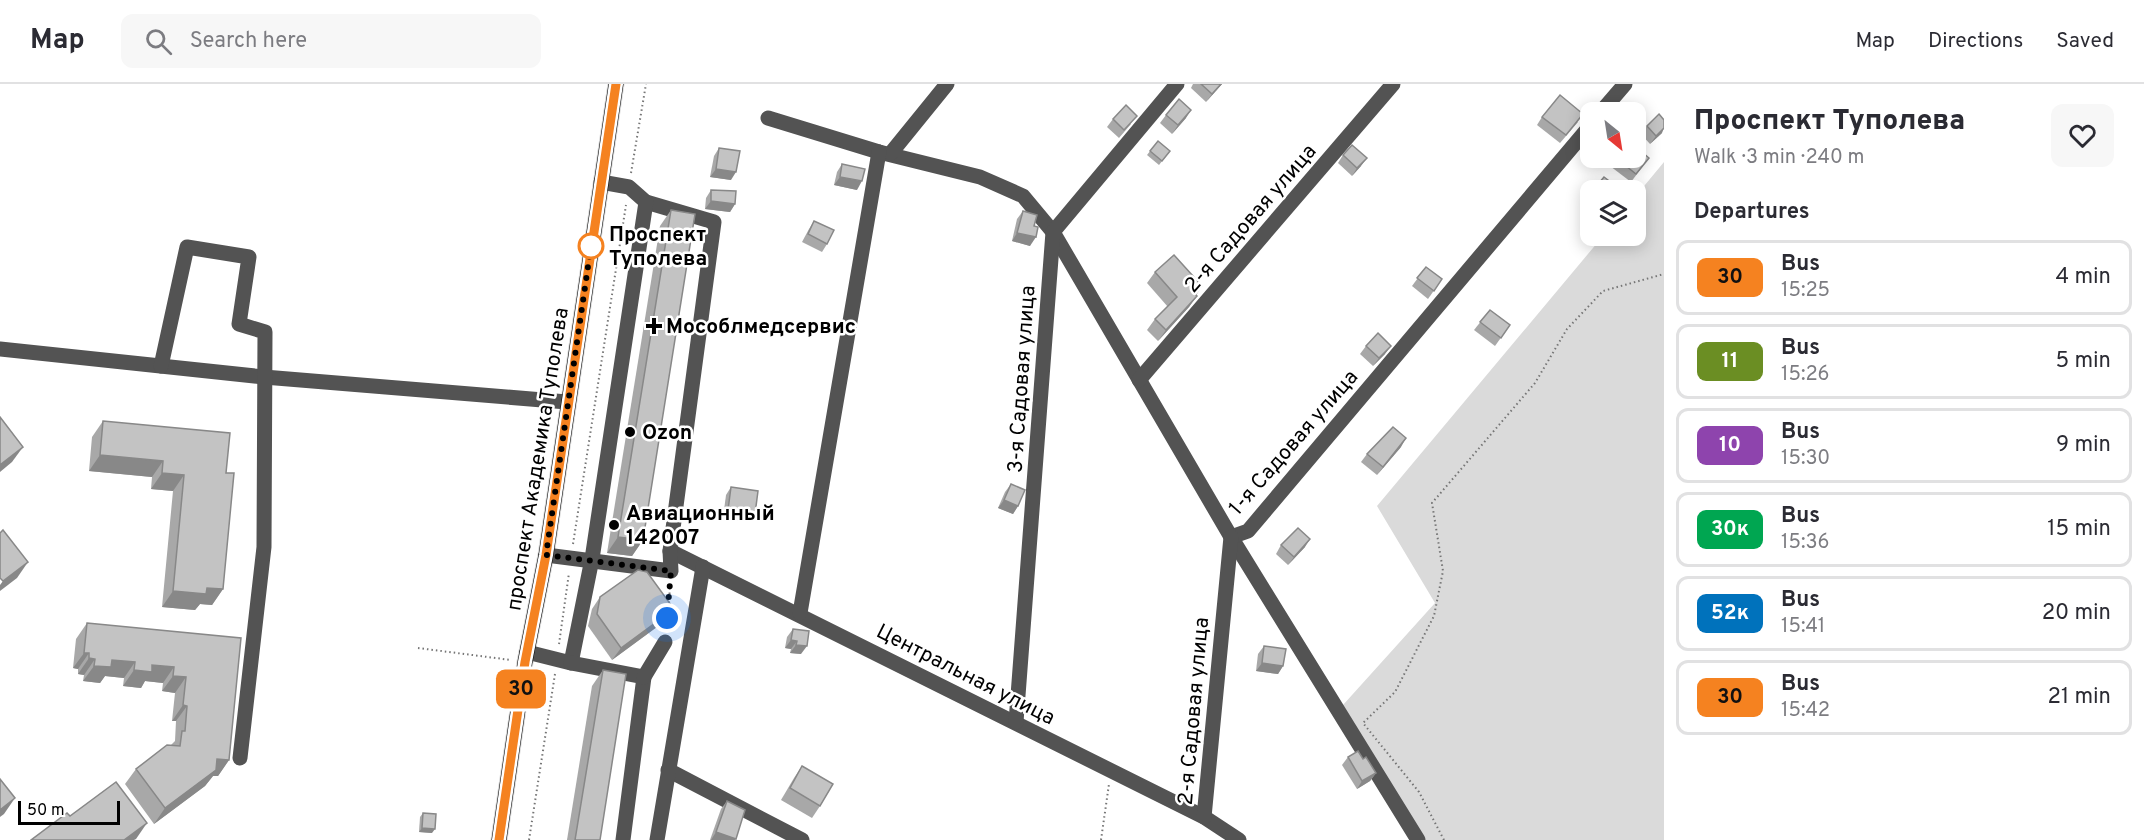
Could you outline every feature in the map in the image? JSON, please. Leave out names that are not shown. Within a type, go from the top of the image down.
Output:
[{"type":"main road","name":"проспект Академика Туполева","points":[[499,840],[522,656],[546,555],[616,84]]},
{"type":"street","points":[[1053,232],[1177,84]]},
{"type":"street","name":"2-я Садовая улица","points":[[1139,380],[1392,84]]},
{"type":"street","points":[[1610,102],[1625,84]]},
{"type":"street","points":[[800,613],[885,153],[944,85]]},
{"type":"street","points":[[768,118],[885,153],[980,177],[1023,196],[1053,232],[1231,537]]},
{"type":"street","name":"1-я Садовая улица","points":[[1418,840],[1231,537],[1248,531],[1580,138]]},
{"type":"street","points":[[546,555],[671,571],[670,551],[714,222],[646,202],[629,188],[601,182]]},
{"type":"street","points":[[564,661],[591,560],[646,202]]},
{"type":"street","name":"3-я Садовая улица","points":[[1016,722],[1053,232]]},
{"type":"street","points":[[161,366],[187,247],[249,257],[239,324],[265,332],[264,547],[240,758]]},
{"type":"street","points":[[0,349],[264,377],[567,402]]},
{"type":"street","name":"2-я Садовая улица","points":[[1204,817],[1231,537]]},
{"type":"street","name":"Центральная улица","points":[[670,551],[800,613],[1110,772],[1204,817],[1239,840]]},
{"type":"street","points":[[657,840],[703,567]]},
{"type":"street","points":[[623,840],[644,677],[665,642]]},
{"type":"street","points":[[522,656],[564,661],[644,677]]},
{"type":"street","points":[[668,770],[802,840]]},
{"type":"path","points":[[529,840],[564,661],[571,557],[646,84]]},
{"type":"path","points":[[1444,840],[1419,792],[1363,723],[1395,692],[1434,616],[1443,571],[1432,503],[1536,383],[1567,329],[1603,291],[1664,274]]},
{"type":"path","points":[[668,606],[671,571]]},
{"type":"path","points":[[418,648],[522,656]]},
{"type":"path","points":[[1101,840],[1110,772]]},
{"type":"shaded area","points":[[1664,162],[1664,840],[1423,840],[1343,705],[1435,603],[1377,506],[1595,246],[1646,246],[1646,184]]},
{"type":"building","points":[[1201,84],[1221,84],[1212,94]]},
{"type":"building","points":[[1560,95],[1580,112],[1580,118],[1566,135],[1542,117]]},
{"type":"building","points":[[1179,99],[1191,110],[1178,125],[1166,115]]},
{"type":"building","points":[[1126,105],[1137,116],[1124,130],[1113,119]]},
{"type":"building","points":[[1659,114],[1664,120],[1664,128],[1656,136],[1647,126]]},
{"type":"building","points":[[1158,141],[1170,151],[1162,161],[1150,151]]},
{"type":"building","points":[[1352,145],[1367,158],[1357,168],[1343,155]]},
{"type":"building","points":[[719,148],[740,151],[736,172],[716,169]]},
{"type":"building","points":[[842,164],[865,169],[862,181],[840,177]]},
{"type":"building","points":[[1628,168],[1641,168],[1636,174]]},
{"type":"building","points":[[711,190],[736,191],[735,204],[711,201]]},
{"type":"building","points":[[671,210],[695,214],[643,540],[618,537]]},
{"type":"building","points":[[1023,211],[1037,215],[1034,226],[1038,227],[1036,237],[1017,233]]},
{"type":"building","points":[[814,221],[834,230],[827,244],[808,234]]},
{"type":"building","points":[[1174,255],[1202,286],[1194,293],[1197,296],[1166,330],[1155,319],[1177,297],[1155,272]]},
{"type":"building","points":[[1426,267],[1442,279],[1434,291],[1417,278]]},
{"type":"building","points":[[1490,310],[1510,325],[1501,338],[1480,322]]},
{"type":"building","points":[[1378,333],[1391,346],[1379,358],[1366,346]]},
{"type":"building","points":[[0,417],[23,447],[0,465]]},
{"type":"building","points":[[103,421],[230,433],[226,473],[234,473],[223,589],[207,588],[206,594],[173,591],[184,475],[162,473],[163,461],[100,455]]},
{"type":"building","points":[[1393,427],[1406,438],[1383,467],[1367,454]]},
{"type":"building","points":[[1011,484],[1025,490],[1018,506],[1004,500]]},
{"type":"building","points":[[731,487],[758,491],[755,514],[728,510]]},
{"type":"building","points":[[1298,528],[1310,539],[1294,557],[1281,545]]},
{"type":"building","points":[[3,530],[28,562],[3,581],[0,578],[0,533]]},
{"type":"building","points":[[638,570],[647,572],[674,609],[621,648],[597,614],[600,597]]},
{"type":"building","points":[[87,623],[241,638],[229,760],[217,759],[216,770],[165,808],[136,769],[167,745],[180,746],[182,731],[185,731],[187,706],[183,705],[186,677],[173,676],[174,667],[152,665],[152,672],[134,670],[135,662],[112,660],[111,667],[94,666],[95,659],[89,658],[89,653],[84,653]]},
{"type":"building","points":[[793,629],[809,631],[807,646],[796,645],[797,641],[791,640]]},
{"type":"building","points":[[1264,646],[1286,649],[1283,666],[1262,663]]},
{"type":"building","points":[[603,670],[626,674],[600,840],[575,840]]},
{"type":"building","points":[[1358,751],[1363,759],[1366,757],[1376,773],[1362,781],[1348,757]]},
{"type":"building","points":[[802,766],[833,784],[820,806],[790,788]]},
{"type":"building","points":[[0,779],[15,798],[0,810]]},
{"type":"building","points":[[116,782],[147,823],[124,840],[31,840],[67,813],[70,816]]},
{"type":"building","points":[[727,801],[745,810],[736,839],[716,832]]},
{"type":"building","points":[[423,813],[436,814],[435,829],[422,828]]},
{"type":"bus line","name":"30","points":[[499,840],[525,662],[546,555],[616,84]]},
{"type":"place","name":"Проспект Туполева","points":[[591,246]]},
{"type":"place","name":"Мособлмедсервис","points":[[654,326]]},
{"type":"place","name":"Ozon","points":[[630,432]]},
{"type":"place","name":"Авиационный 142007","points":[[614,525]]},
{"type":"route","points":[[591,246],[546,555],[671,571],[667,618]]}]
